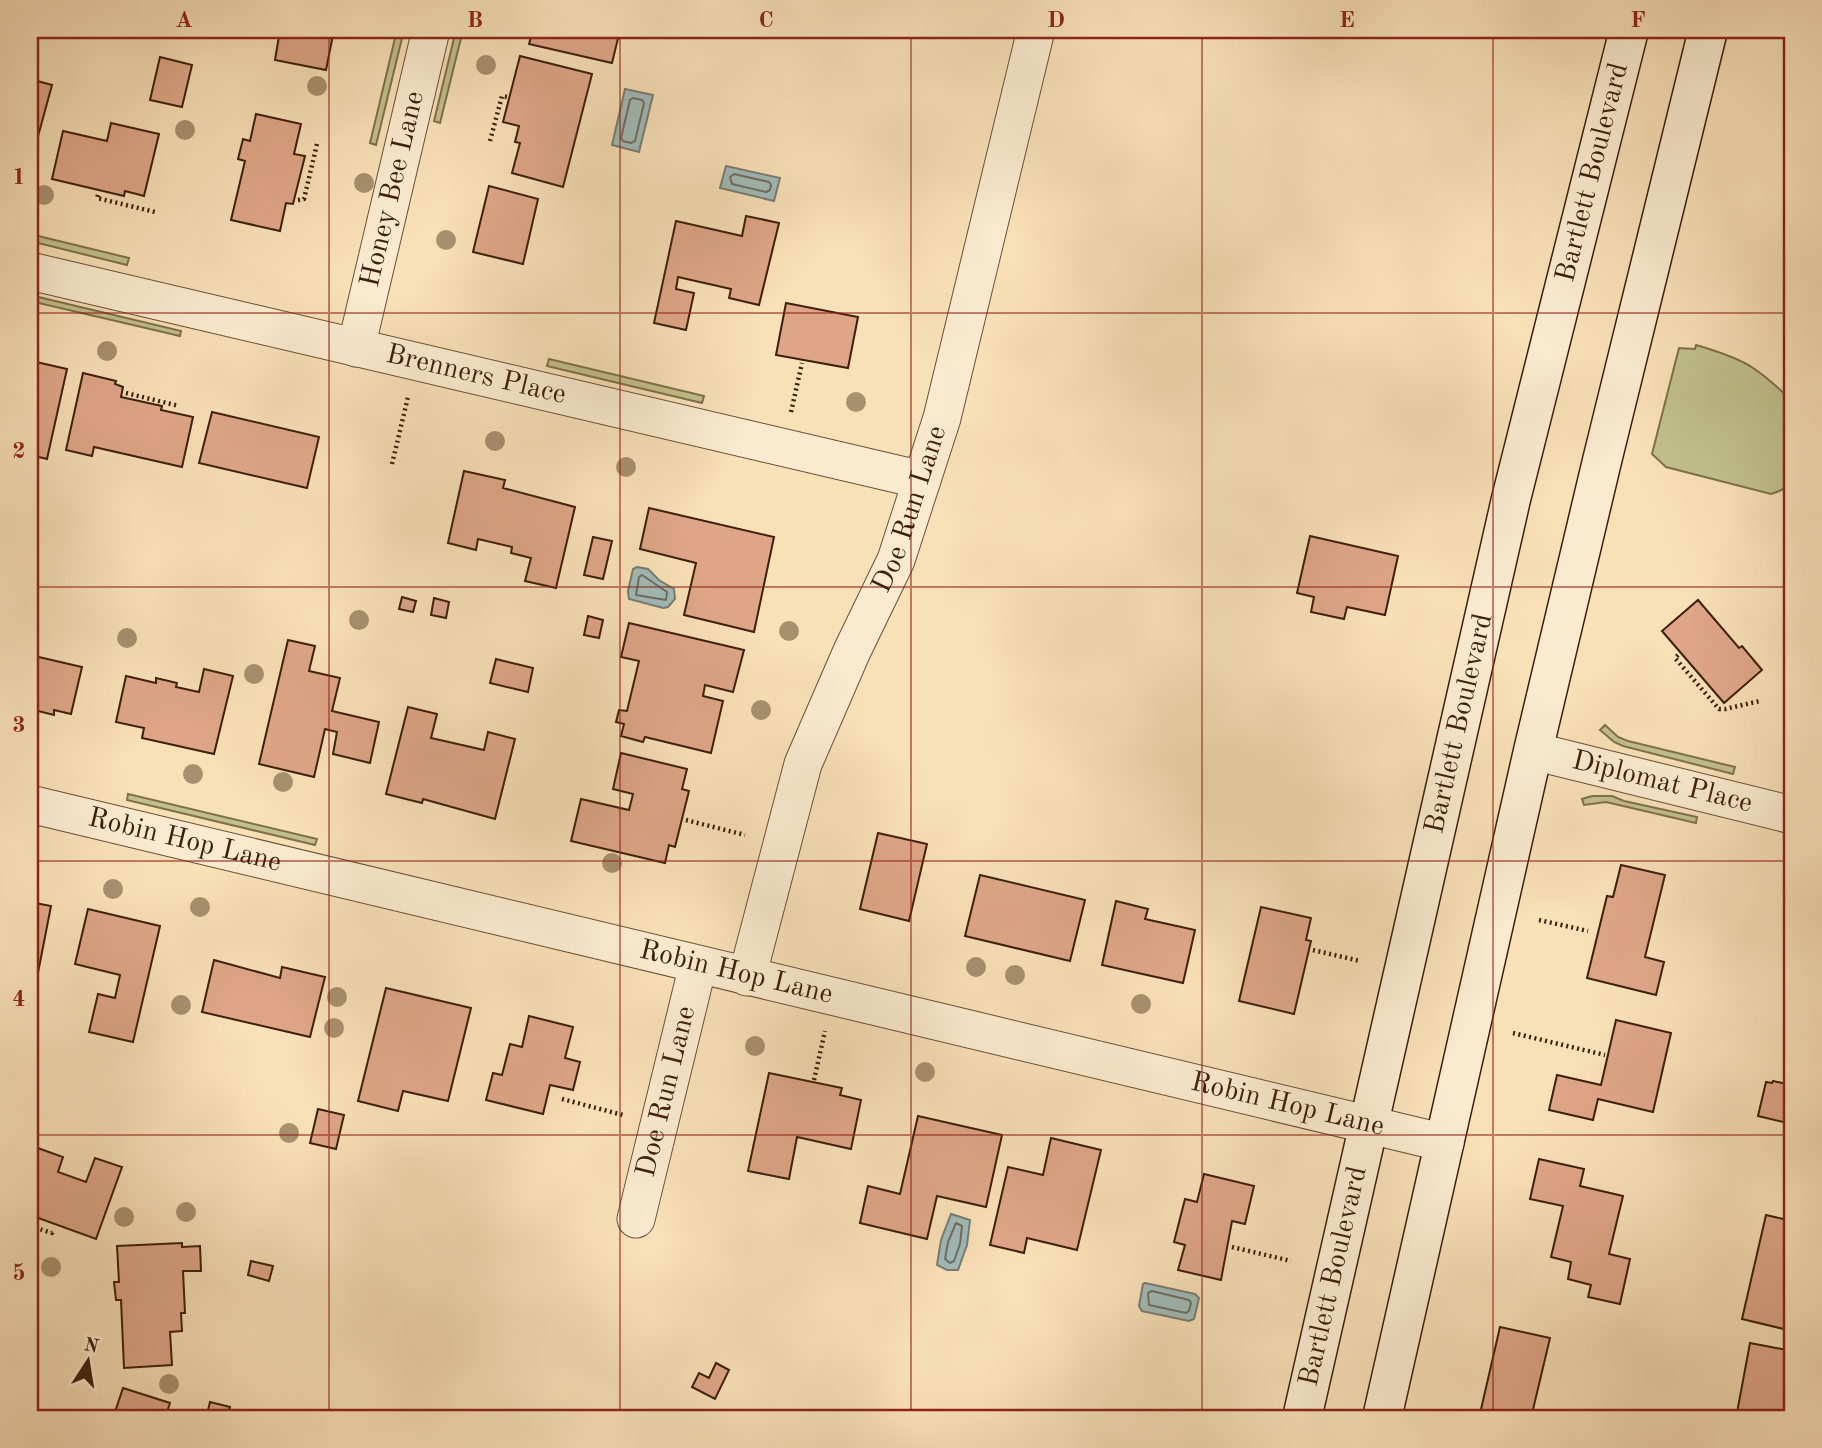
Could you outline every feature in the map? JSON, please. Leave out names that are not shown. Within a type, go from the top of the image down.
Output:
[{"type":"main road","name":"Bartlett Boulevard","points":[[1301,1418],[1511,499],[1629,30]]},
{"type":"main road","points":[[1382,1418],[1533,751],[1708,30]]},
{"type":"street","name":"Honey Bee Lane","points":[[356,348],[430,30]]},
{"type":"street","name":"Doe Run Lane","points":[[747,976],[803,764],[852,651],[896,560],[942,418],[1036,30]]},
{"type":"street","name":"Brenners Place","points":[[30,271],[922,480]]},
{"type":"street","name":"Diplomat Place","points":[[1533,751],[1792,816]]},
{"type":"street","name":"Robin Hop Lane","points":[[30,804],[1445,1143]]},
{"type":"street","name":"Doe Run Lane","points":[[636,1219],[698,965]]},
{"type":"path","points":[[490,141],[502,96],[507,97]]},
{"type":"path","points":[[298,201],[304,200],[317,144]]},
{"type":"path","points":[[98,195],[97,198],[155,212]]},
{"type":"path","points":[[791,412],[802,363]]},
{"type":"path","points":[[127,393],[179,406]]},
{"type":"path","points":[[392,464],[408,396]]},
{"type":"path","points":[[1678,655],[1675,658],[1719,709],[1760,701]]},
{"type":"path","points":[[686,820],[745,835]]},
{"type":"path","points":[[1539,920],[1588,931]]},
{"type":"path","points":[[1313,950],[1360,961]]},
{"type":"path","points":[[814,1080],[825,1031]]},
{"type":"path","points":[[1513,1033],[1605,1055]]},
{"type":"path","points":[[562,1099],[623,1115]]},
{"type":"path","points":[[30,1226],[52,1233],[54,1229]]},
{"type":"path","points":[[1232,1247],[1291,1261]]},
{"type":"green space","points":[[397,30],[404,30],[376,145],[370,143]]},
{"type":"green space","points":[[456,30],[463,30],[440,123],[434,121]]},
{"type":"green space","points":[[30,234],[129,258],[127,265],[30,241]]},
{"type":"green space","points":[[30,295],[181,331],[180,336],[30,301]]},
{"type":"green space","points":[[1696,345],[1748,365],[1769,379],[1792,401],[1792,475],[1782,490],[1771,494],[1666,467],[1652,454],[1679,348],[1695,349]]},
{"type":"green space","points":[[549,359],[704,396],[702,403],[547,366]]},
{"type":"green space","points":[[1605,725],[1618,737],[1628,741],[1735,767],[1733,774],[1623,746],[1600,730]]},
{"type":"green space","points":[[128,794],[317,839],[315,845],[127,800]]},
{"type":"green space","points":[[1612,796],[1697,817],[1696,823],[1606,802],[1584,805],[1582,799]]},
{"type":"water","points":[[625,89],[653,95],[639,152],[612,145]]},
{"type":"water","points":[[726,166],[780,178],[774,201],[720,188]]},
{"type":"water","points":[[633,569],[648,569],[674,589],[675,599],[668,607],[629,599]]},
{"type":"water","points":[[951,1214],[970,1220],[967,1245],[958,1270],[947,1270],[937,1265],[941,1240]]},
{"type":"water","points":[[1145,1283],[1195,1294],[1199,1298],[1194,1319],[1189,1321],[1142,1311],[1139,1306]]},
{"type":"building","points":[[280,30],[334,30],[326,70],[275,60]]},
{"type":"building","points":[[533,30],[620,30],[612,63],[529,44]]},
{"type":"building","points":[[520,56],[592,74],[563,187],[512,173],[520,143],[515,142],[519,126],[503,122]]},
{"type":"building","points":[[160,57],[192,65],[182,107],[150,100]]},
{"type":"building","points":[[30,79],[52,85],[37,140],[30,138]]},
{"type":"building","points":[[256,114],[301,124],[294,154],[305,156],[293,204],[286,203],[280,231],[231,220],[245,161],[238,159],[243,139],[250,141]]},
{"type":"building","points":[[111,123],[159,134],[144,196],[125,191],[124,196],[52,179],[63,131],[107,141]]},
{"type":"building","points":[[489,186],[538,199],[523,264],[473,252]]},
{"type":"building","points":[[746,216],[779,223],[759,305],[729,298],[731,289],[678,277],[676,289],[694,293],[686,330],[654,323],[676,221],[742,236]]},
{"type":"building","points":[[786,303],[858,317],[848,368],[776,355]]},
{"type":"building","points":[[32,361],[67,369],[47,459],[30,455]]},
{"type":"building","points":[[83,373],[116,381],[115,384],[123,387],[121,397],[162,406],[161,410],[193,417],[182,467],[94,447],[92,456],[66,450]]},
{"type":"building","points":[[212,412],[319,437],[307,488],[199,463]]},
{"type":"building","points":[[464,471],[505,480],[503,488],[575,507],[556,588],[525,581],[531,558],[511,553],[512,547],[478,539],[476,550],[448,543]]},
{"type":"building","points":[[649,508],[774,537],[754,632],[684,615],[696,563],[640,549]]},
{"type":"building","points":[[1310,536],[1398,556],[1385,615],[1347,607],[1344,619],[1311,612],[1314,597],[1297,593]]},
{"type":"building","points":[[593,537],[612,541],[603,579],[584,575]]},
{"type":"building","points":[[402,597],[416,601],[413,612],[399,609]]},
{"type":"building","points":[[434,598],[449,602],[446,618],[431,615]]},
{"type":"building","points":[[1698,600],[1739,648],[1742,646],[1762,670],[1724,703],[1662,631]]},
{"type":"building","points":[[588,616],[603,620],[599,638],[584,635]]},
{"type":"building","points":[[629,623],[744,650],[733,692],[705,685],[703,696],[723,701],[711,753],[645,737],[643,742],[621,736],[624,724],[616,722],[619,710],[627,711],[639,661],[621,657]]},
{"type":"building","points":[[288,640],[315,646],[309,671],[340,678],[332,711],[379,722],[370,763],[333,754],[337,732],[325,729],[314,777],[259,764]]},
{"type":"building","points":[[30,655],[82,667],[71,714],[54,710],[54,715],[30,709]]},
{"type":"building","points":[[496,659],[533,668],[528,692],[490,683]]},
{"type":"building","points":[[204,669],[233,676],[214,754],[142,738],[144,728],[116,722],[126,676],[156,683],[156,678],[177,683],[176,687],[199,692]]},
{"type":"building","points":[[408,707],[437,714],[431,738],[484,750],[488,732],[515,739],[495,819],[423,799],[422,803],[386,794]]},
{"type":"building","points":[[621,753],[687,769],[682,789],[689,791],[675,847],[669,845],[665,863],[571,841],[581,799],[629,810],[633,794],[613,789]]},
{"type":"building","points":[[878,833],[927,844],[909,921],[860,909]]},
{"type":"building","points":[[1621,865],[1665,875],[1645,957],[1664,962],[1656,995],[1587,978],[1607,896],[1613,897]]},
{"type":"building","points":[[980,875],[1085,900],[1070,961],[965,936]]},
{"type":"building","points":[[1116,901],[1148,909],[1145,919],[1195,930],[1183,983],[1102,965]]},
{"type":"building","points":[[30,902],[51,906],[37,978],[30,977]]},
{"type":"building","points":[[1261,907],[1311,918],[1306,940],[1311,941],[1294,1014],[1239,1001]]},
{"type":"building","points":[[88,909],[160,926],[133,1042],[89,1032],[98,994],[115,998],[120,975],[75,964]]},
{"type":"building","points":[[214,960],[280,978],[282,967],[325,977],[310,1037],[202,1012]]},
{"type":"building","points":[[386,988],[471,1008],[448,1101],[403,1091],[398,1111],[358,1101]]},
{"type":"building","points":[[529,1016],[573,1027],[565,1058],[580,1062],[573,1090],[550,1085],[543,1114],[486,1100],[493,1073],[502,1075],[510,1044],[522,1047]]},
{"type":"building","points":[[1616,1020],[1671,1033],[1653,1112],[1598,1099],[1593,1120],[1549,1110],[1557,1075],[1601,1085]]},
{"type":"building","points":[[769,1073],[842,1088],[840,1095],[861,1100],[851,1149],[797,1137],[789,1179],[748,1171]]},
{"type":"building","points":[[1766,1082],[1792,1085],[1792,1124],[1758,1116]]},
{"type":"building","points":[[318,1109],[344,1115],[336,1149],[310,1143]]},
{"type":"building","points":[[918,1116],[1002,1135],[986,1207],[937,1196],[927,1239],[860,1223],[868,1186],[900,1194]]},
{"type":"building","points":[[1051,1138],[1101,1150],[1077,1250],[1027,1238],[1024,1253],[990,1245],[1008,1167],[1043,1175]]},
{"type":"building","points":[[35,1147],[63,1157],[58,1172],[86,1182],[95,1158],[122,1167],[96,1239],[30,1215],[30,1163]]},
{"type":"building","points":[[1539,1159],[1584,1169],[1580,1186],[1623,1196],[1609,1254],[1630,1259],[1620,1304],[1588,1297],[1591,1285],[1568,1279],[1571,1262],[1551,1257],[1563,1206],[1530,1199]]},
{"type":"building","points":[[1204,1174],[1254,1186],[1245,1224],[1232,1221],[1221,1280],[1178,1270],[1185,1245],[1174,1242],[1185,1199],[1197,1202]]},
{"type":"building","points":[[1766,1215],[1792,1221],[1792,1331],[1742,1319]]},
{"type":"building","points":[[182,1243],[182,1247],[200,1246],[201,1271],[183,1271],[185,1313],[181,1313],[182,1331],[170,1332],[172,1365],[124,1368],[121,1300],[116,1300],[114,1282],[119,1282],[117,1246]]},
{"type":"building","points":[[251,1261],[273,1266],[269,1281],[248,1275]]},
{"type":"building","points":[[1500,1327],[1550,1338],[1531,1418],[1479,1418]]},
{"type":"building","points":[[1750,1343],[1792,1351],[1792,1418],[1736,1418]]},
{"type":"building","points":[[716,1363],[729,1370],[715,1399],[692,1387],[699,1373],[709,1378]]},
{"type":"building","points":[[123,1388],[170,1403],[165,1418],[113,1418]]},
{"type":"building","points":[[210,1402],[230,1407],[227,1418],[206,1418]]}]
